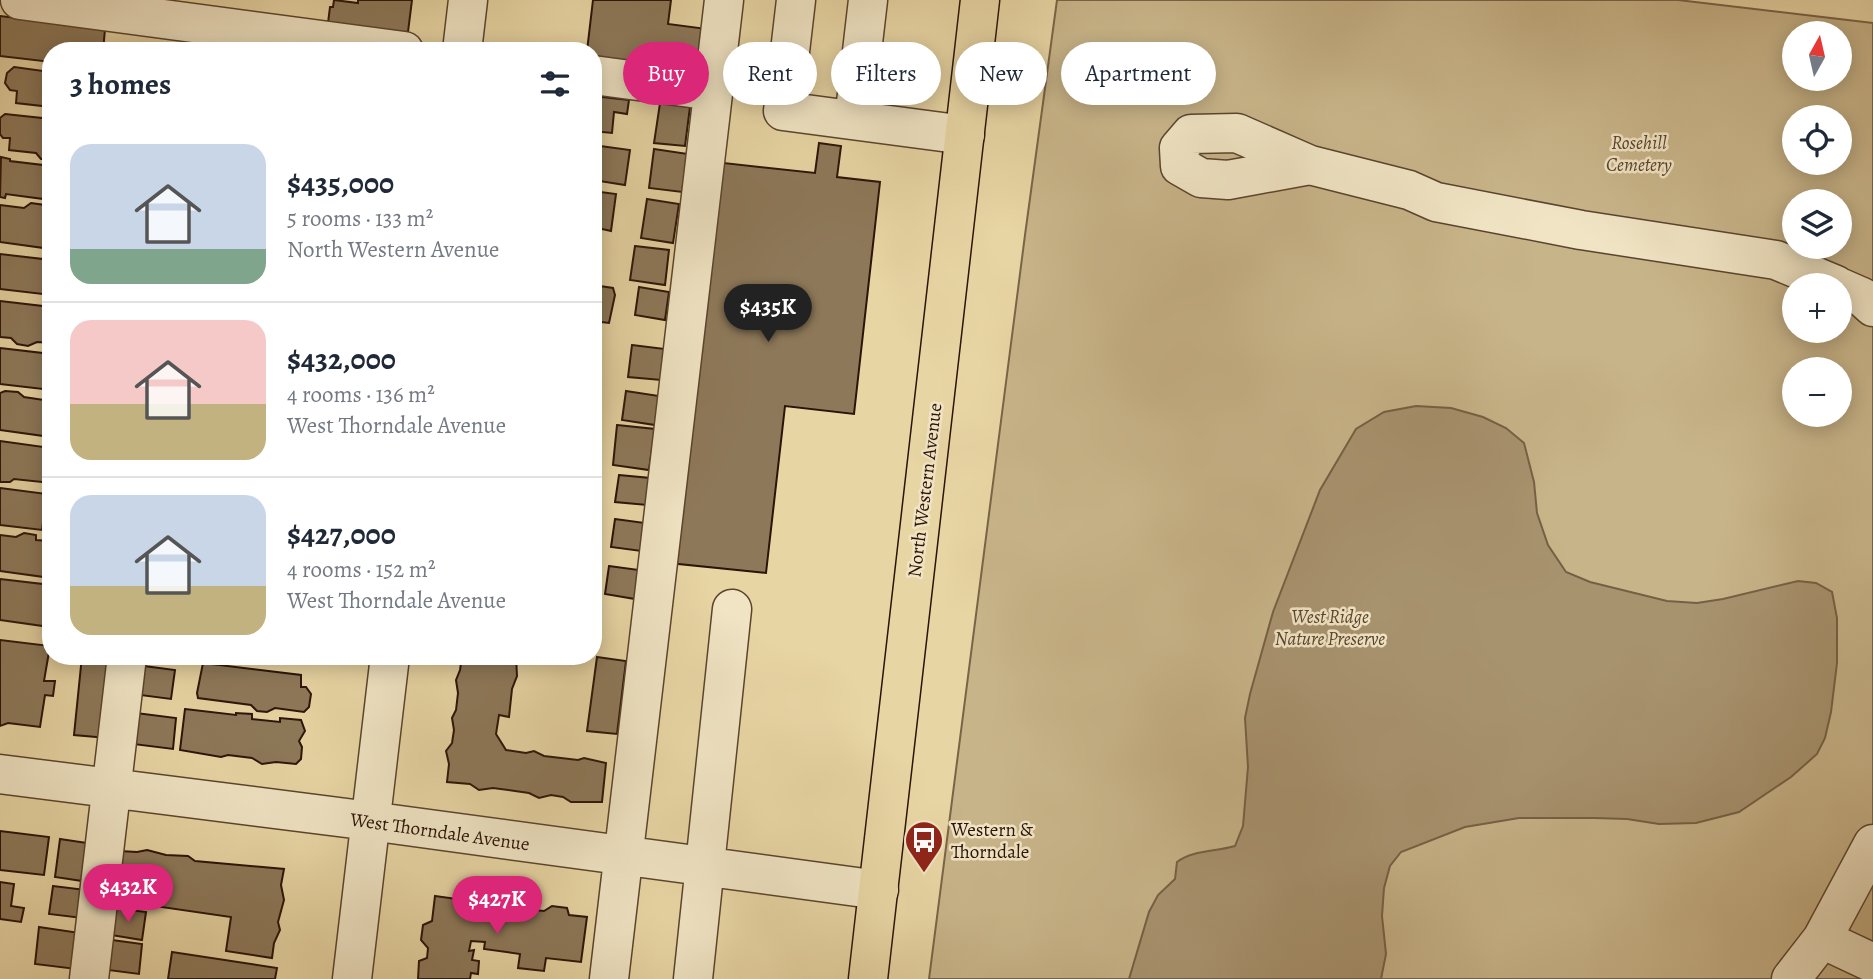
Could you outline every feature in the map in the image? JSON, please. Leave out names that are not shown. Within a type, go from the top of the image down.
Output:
[{"type":"main road","name":"North Western Avenue","points":[[868,979],[980,0]]},
{"type":"street","points":[[20,0],[200,37],[273,42]]},
{"type":"street","points":[[462,42],[468,0]]},
{"type":"street","points":[[609,979],[724,0]]},
{"type":"street","points":[[796,0],[783,111],[965,135]]},
{"type":"street","points":[[854,120],[868,0]]},
{"type":"street","points":[[602,76],[713,91]]},
{"type":"street","points":[[1310,165],[1409,190],[1436,202],[1490,214],[1776,260],[1807,273]]},
{"type":"street","points":[[1852,292],[1873,307]]},
{"type":"street","points":[[693,979],[732,609]]},
{"type":"street","points":[[89,979],[126,665]]},
{"type":"street","points":[[352,979],[389,665]]},
{"type":"street","name":"West Thorndale Avenue","points":[[0,774],[879,890]]},
{"type":"street","points":[[1791,979],[1822,939],[1873,844]]},
{"type":"street","points":[[1822,939],[1873,963]]},
{"type":"green space","name":"West Ridge Nature Preserve","points":[[1057,0],[1678,0],[1873,23],[1873,979],[929,979],[1025,235],[1043,105],[1047,105],[1047,73]]},
{"type":"shaded area","points":[[1416,406],[1451,408],[1483,417],[1506,428],[1524,443],[1534,482],[1537,513],[1548,545],[1566,572],[1590,582],[1667,601],[1697,603],[1798,581],[1816,583],[1832,592],[1837,618],[1837,663],[1831,712],[1825,738],[1817,754],[1791,777],[1739,812],[1696,823],[1659,824],[1595,818],[1519,818],[1465,827],[1401,852],[1390,866],[1384,888],[1382,916],[1386,954],[1381,979],[1129,979],[1149,912],[1158,895],[1175,879],[1177,862],[1197,853],[1235,846],[1243,826],[1248,767],[1245,718],[1250,694],[1273,612],[1320,490],[1356,429],[1384,412]]},
{"type":"building","points":[[334,0],[358,3],[358,0],[412,0],[407,40],[327,31],[330,7],[333,7]]},
{"type":"building","points":[[593,0],[671,0],[668,24],[707,29],[705,42],[623,42],[623,70],[602,67],[602,42],[588,42]]},
{"type":"building","points":[[0,16],[105,29],[104,42],[42,42],[42,61],[0,56]]},
{"type":"building","points":[[14,67],[42,71],[42,106],[16,103],[17,91],[10,90],[5,83],[7,73]]},
{"type":"building","points":[[602,97],[623,99],[623,105],[628,105],[627,114],[614,112],[612,133],[602,132]]},
{"type":"building","points":[[660,105],[690,107],[685,146],[654,143]]},
{"type":"building","points":[[5,114],[42,118],[42,159],[36,153],[9,150],[10,138],[3,138],[0,134],[0,118]]},
{"type":"building","points":[[819,143],[841,146],[837,177],[880,182],[854,414],[785,406],[766,573],[669,563],[715,162],[815,173]]},
{"type":"building","points":[[602,146],[630,150],[625,185],[602,181]]},
{"type":"building","points":[[654,149],[688,154],[682,192],[649,188]]},
{"type":"building","points":[[1,157],[10,161],[42,165],[42,199],[6,194],[5,198],[0,197]]},
{"type":"building","points":[[602,192],[616,194],[611,231],[602,229]]},
{"type":"building","points":[[647,199],[679,204],[673,243],[641,238]]},
{"type":"building","points":[[31,203],[42,205],[42,248],[0,242],[0,205],[24,208]]},
{"type":"building","points":[[635,246],[669,250],[665,285],[630,280]]},
{"type":"building","points":[[0,254],[42,259],[42,294],[0,289]]},
{"type":"building","points":[[602,286],[613,288],[615,295],[609,323],[602,322]]},
{"type":"building","points":[[639,287],[669,292],[665,320],[635,315]]},
{"type":"building","points":[[0,301],[42,306],[42,342],[28,346],[17,344],[11,338],[0,337]]},
{"type":"building","points":[[632,345],[665,349],[661,380],[628,377]]},
{"type":"building","points":[[0,348],[42,353],[42,389],[0,384]]},
{"type":"building","points":[[626,391],[659,396],[655,425],[622,420]]},
{"type":"building","points":[[18,392],[24,397],[42,400],[42,436],[0,430],[0,393]]},
{"type":"building","points":[[617,425],[655,429],[649,470],[613,465]]},
{"type":"building","points":[[0,441],[42,447],[42,482],[14,479],[0,482]]},
{"type":"building","points":[[619,475],[650,478],[647,505],[615,502]]},
{"type":"building","points":[[0,488],[42,493],[42,530],[0,525]]},
{"type":"building","points":[[615,519],[645,523],[641,551],[611,547]]},
{"type":"building","points":[[24,533],[36,535],[36,540],[42,540],[42,577],[0,571],[0,535],[16,537]]},
{"type":"building","points":[[609,566],[639,570],[635,599],[605,594]]},
{"type":"building","points":[[0,579],[42,584],[42,626],[0,620]]},
{"type":"building","points":[[0,640],[42,645],[42,665],[47,665],[44,681],[55,681],[53,696],[45,695],[40,727],[8,723],[0,726]]},
{"type":"building","points":[[602,658],[626,661],[617,734],[587,731],[596,665],[602,665]]},
{"type":"building","points":[[81,665],[114,665],[107,738],[74,735]]},
{"type":"building","points":[[203,665],[219,665],[301,675],[301,687],[306,687],[311,694],[309,707],[304,712],[275,708],[267,712],[257,711],[251,705],[198,698]]},
{"type":"building","points":[[461,665],[516,665],[517,676],[512,689],[509,717],[499,715],[496,734],[506,750],[526,753],[534,751],[544,756],[578,760],[584,758],[606,763],[602,802],[571,802],[551,795],[539,798],[529,793],[493,788],[479,790],[470,784],[447,782],[449,764],[446,751],[452,743],[452,718],[458,693],[456,680]]},
{"type":"building","points":[[144,666],[175,670],[171,699],[140,695]]},
{"type":"building","points":[[185,709],[236,715],[252,714],[252,719],[280,722],[280,718],[301,720],[305,731],[299,741],[302,747],[301,759],[296,764],[262,764],[252,758],[228,755],[221,757],[180,750]]},
{"type":"building","points":[[136,713],[176,718],[173,749],[133,744]]},
{"type":"building","points":[[0,831],[49,837],[44,875],[0,870]]},
{"type":"building","points":[[60,839],[94,844],[89,882],[55,877]]},
{"type":"building","points":[[147,850],[166,855],[188,856],[195,861],[284,869],[281,885],[284,900],[278,922],[280,930],[274,943],[272,958],[226,951],[231,917],[113,900],[120,851]]},
{"type":"building","points":[[0,882],[14,884],[11,906],[24,908],[21,922],[0,919]]},
{"type":"building","points":[[53,886],[86,890],[82,918],[49,914]]},
{"type":"building","points":[[435,896],[507,906],[512,901],[521,902],[525,909],[544,911],[552,906],[567,908],[569,915],[587,917],[581,962],[546,958],[544,971],[518,968],[520,954],[484,949],[485,942],[471,941],[469,951],[474,950],[472,960],[479,961],[478,974],[471,973],[470,979],[418,979],[419,961],[427,958],[428,948],[421,940],[423,925],[432,921]]},
{"type":"building","points":[[114,908],[146,912],[142,940],[111,935]]},
{"type":"building","points":[[39,927],[80,933],[76,969],[35,964]]},
{"type":"building","points":[[112,940],[142,944],[139,974],[108,970]]},
{"type":"building","points":[[172,952],[277,968],[275,979],[168,979]]},
{"type":"place","name":"Western & Thorndale","points":[[924,874]]},
{"type":"park label","name":"Rosehill Cemetery","points":[[1639,153]]}]
